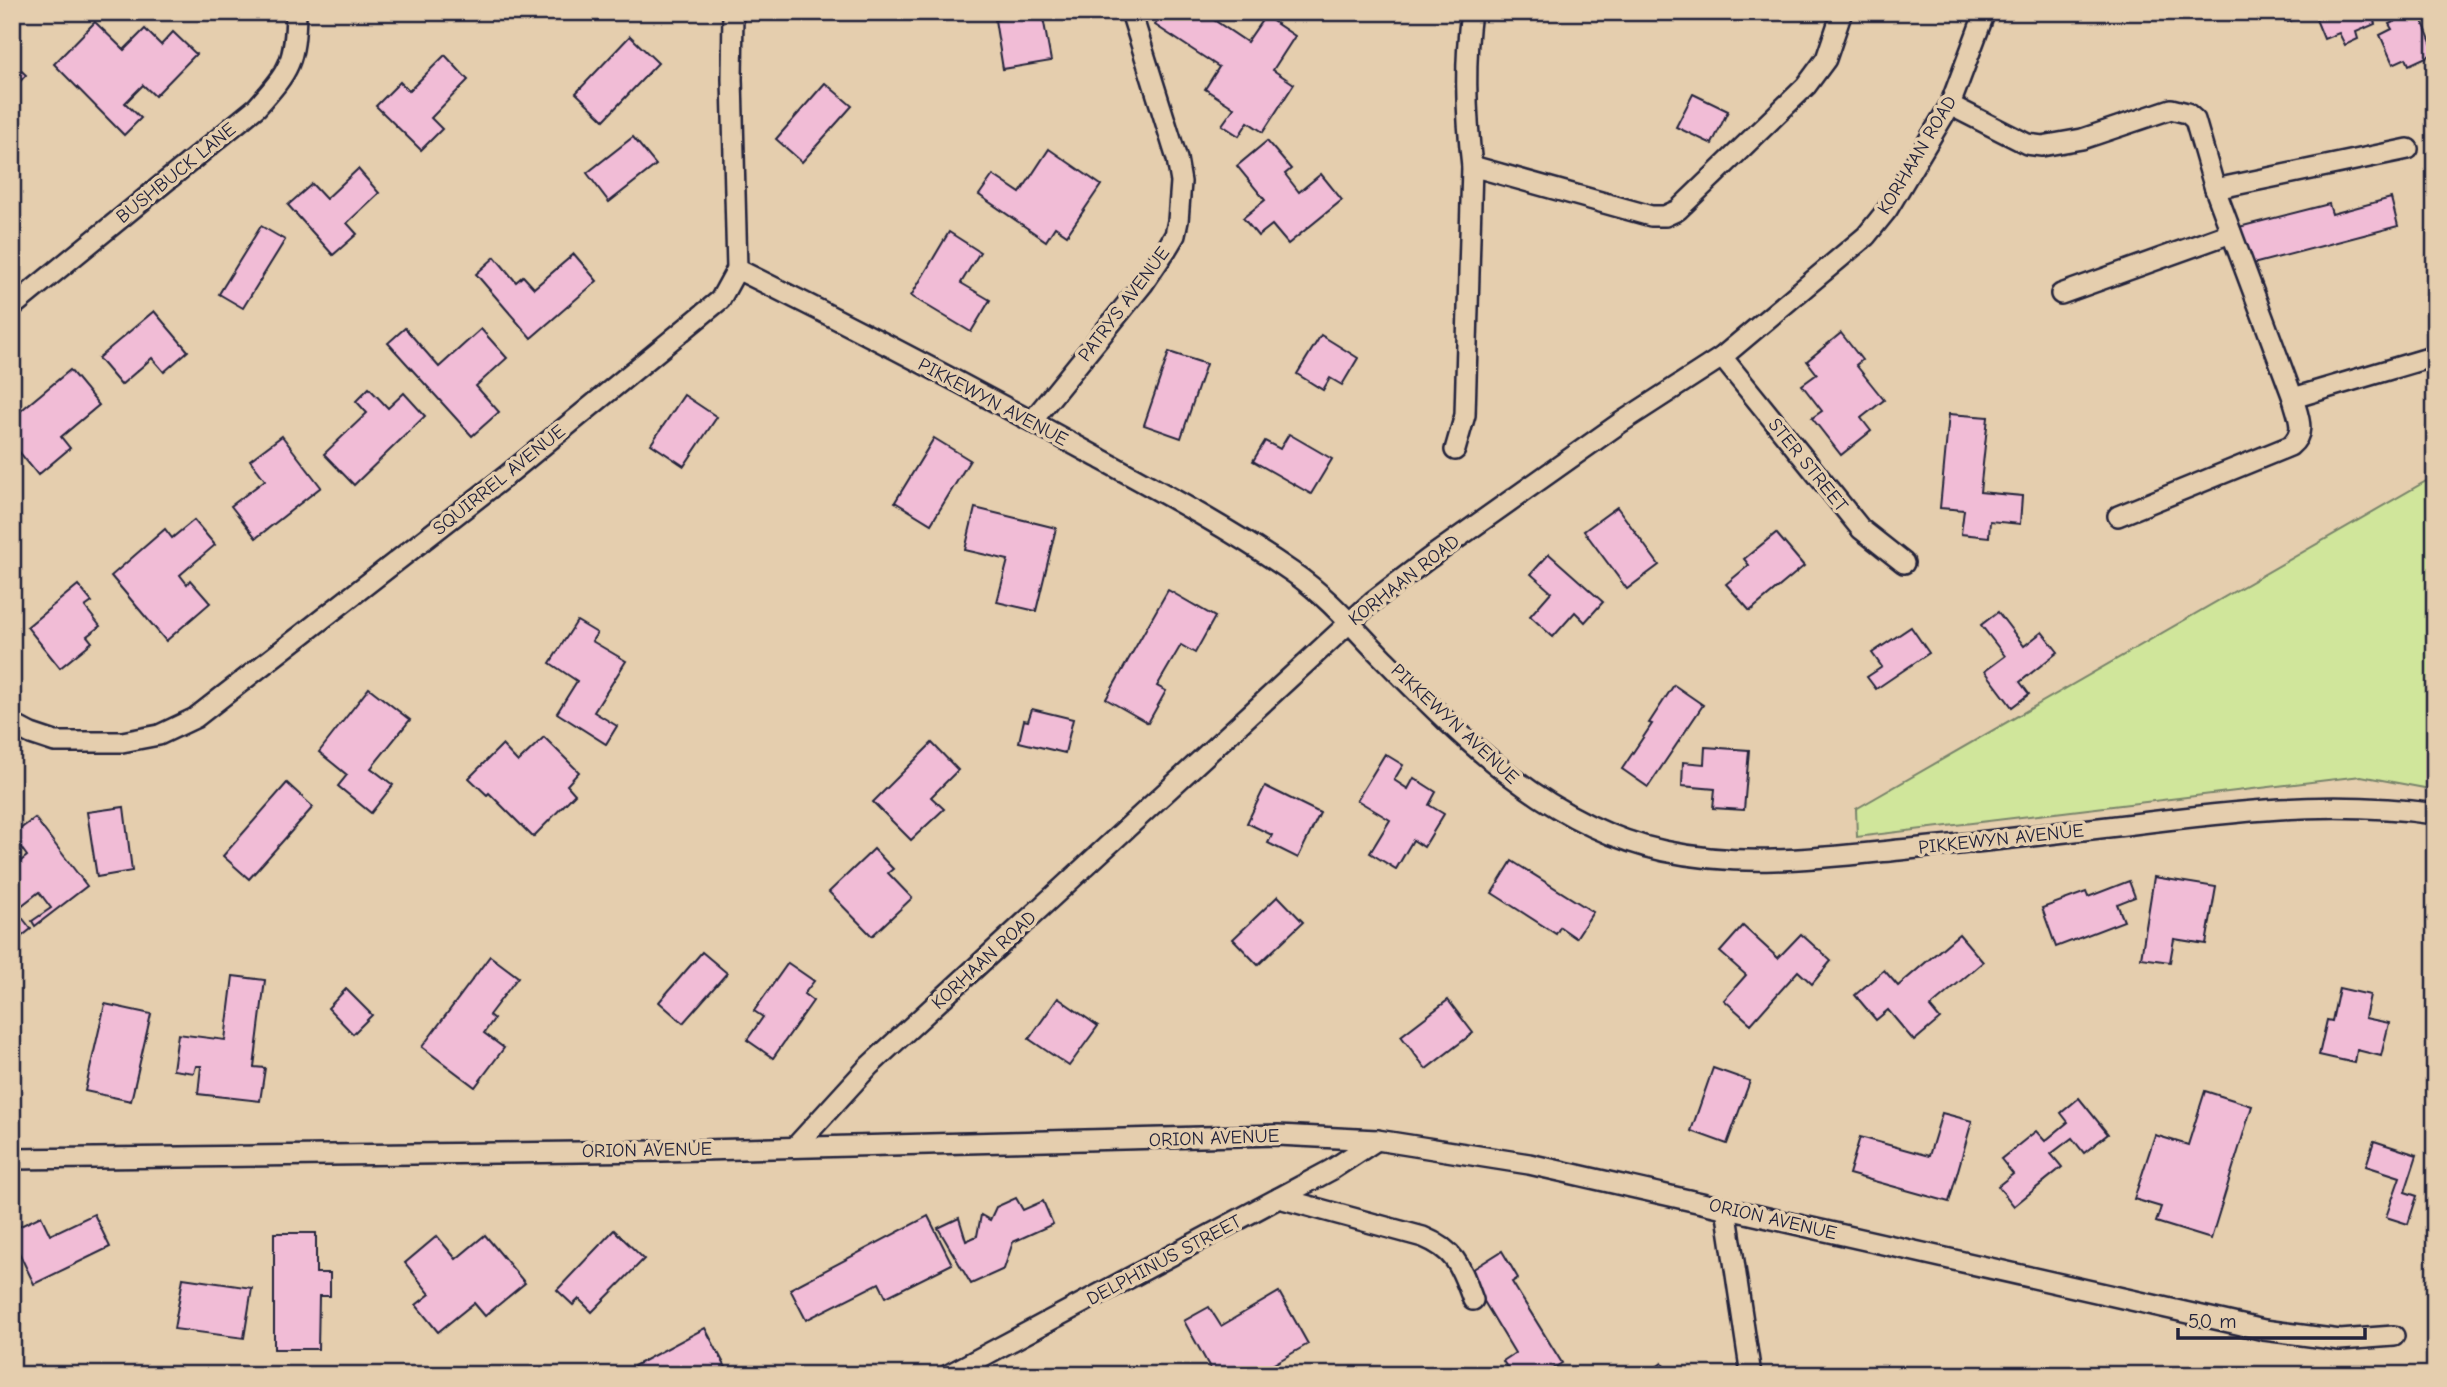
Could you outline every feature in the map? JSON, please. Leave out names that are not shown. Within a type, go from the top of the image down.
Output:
[{"type":"street","name":"BUSHBUCK LANE","points":[[12,307],[257,107],[287,72],[295,45],[296,12]]},
{"type":"street","points":[[733,12],[737,269]]},
{"type":"street","name":"PATRYS AVENUE","points":[[1032,421],[1143,284],[1175,234],[1181,182],[1177,159],[1131,12]]},
{"type":"street","points":[[1455,450],[1465,415],[1472,166],[1466,77],[1471,12]]},
{"type":"street","points":[[1472,166],[1651,216],[1665,216],[1678,209],[1806,86],[1826,60],[1842,12]]},
{"type":"street","name":"KORHAAN ROAD","points":[[796,1146],[869,1066],[1349,622],[1428,559],[1620,423],[1722,357],[1866,236],[1887,210],[1950,105],[1985,12]]},
{"type":"street","points":[[1950,105],[2026,144],[2042,146],[2082,139],[2171,109],[2179,110],[2195,120],[2215,189],[2294,398],[2301,429],[2298,439],[2290,446],[2118,516]]},
{"type":"street","points":[[2215,189],[2408,149]]},
{"type":"street","points":[[2061,294],[2231,233]]},
{"type":"street","name":"PIKKEWYN AVENUE","points":[[737,269],[1032,421],[1223,527],[1314,588],[1455,729],[1499,769],[1530,791],[1600,829],[1642,846],[1669,852],[1749,861],[1819,859],[2240,812],[2329,806],[2435,814]]},
{"type":"street","name":"SQUIRREL AVENUE","points":[[12,724],[30,734],[55,742],[122,742],[159,735],[195,718],[506,476],[709,310],[728,289],[737,269]]},
{"type":"street","points":[[2294,398],[2435,356]]},
{"type":"street","name":"STER STREET","points":[[1722,357],[1861,529],[1904,563]]},
{"type":"street","name":"ORION AVENUE","points":[[12,1159],[662,1151],[1278,1135],[1377,1140],[1530,1164],[2264,1330],[2340,1340],[2394,1336]]},
{"type":"street","name":"DELPHINUS STREET","points":[[948,1375],[1331,1170],[1377,1140]]},
{"type":"street","points":[[1279,1198],[1439,1243],[1451,1252],[1473,1300]]},
{"type":"street","points":[[1726,1208],[1751,1375]]},
{"type":"green space","points":[[2435,476],[2435,790],[2361,776],[1857,837],[1856,809]]},
{"type":"building","points":[[1042,12],[1051,61],[1003,69],[995,20]]},
{"type":"building","points":[[1163,12],[1202,12],[1247,42],[1265,16],[1295,36],[1273,70],[1294,84],[1263,132],[1248,122],[1239,136],[1222,125],[1234,108],[1205,89],[1219,67],[1155,25]]},
{"type":"building","points":[[2283,12],[2302,12],[2302,16],[2288,22]]},
{"type":"building","points":[[2313,12],[2390,12],[2374,21],[2375,24],[2356,32],[2358,39],[2345,45],[2339,33],[2324,39]]},
{"type":"building","points":[[2419,12],[2435,53],[2409,65],[2406,58],[2393,64],[2380,35],[2392,29],[2389,24]]},
{"type":"building","points":[[95,22],[124,50],[145,29],[161,45],[173,32],[196,54],[155,96],[143,85],[125,103],[141,118],[124,135],[54,64]]},
{"type":"building","points":[[630,36],[658,63],[604,120],[576,93]]},
{"type":"building","points":[[445,55],[468,80],[431,118],[442,129],[421,150],[376,106],[400,82],[409,91]]},
{"type":"building","points":[[12,62],[26,75],[12,90]]},
{"type":"building","points":[[825,83],[852,106],[802,162],[776,139]]},
{"type":"building","points":[[1693,94],[1728,111],[1712,144],[1676,127]]},
{"type":"building","points":[[633,137],[656,165],[609,202],[587,173]]},
{"type":"building","points":[[1267,141],[1291,169],[1285,174],[1299,192],[1321,174],[1342,200],[1288,244],[1272,225],[1258,236],[1243,218],[1265,200],[1237,166]]},
{"type":"building","points":[[1049,149],[1101,185],[1067,235],[1055,227],[1046,241],[979,195],[993,175],[1020,193]]},
{"type":"building","points":[[358,169],[379,193],[347,223],[357,234],[333,255],[288,205],[312,184],[326,199]]},
{"type":"building","points":[[2391,198],[2398,226],[2249,265],[2239,227],[2329,204],[2332,214]]},
{"type":"building","points":[[261,226],[285,240],[243,308],[219,294]]},
{"type":"building","points":[[949,232],[980,252],[961,283],[990,300],[971,332],[911,296]]},
{"type":"building","points":[[574,254],[597,281],[531,338],[476,274],[495,257],[516,282],[523,276],[534,288]]},
{"type":"building","points":[[154,311],[188,351],[164,372],[152,358],[121,385],[98,358]]},
{"type":"building","points":[[405,328],[439,367],[481,329],[507,358],[476,386],[499,412],[472,436],[388,343]]},
{"type":"building","points":[[1841,333],[1862,360],[1856,365],[1884,400],[1861,418],[1871,431],[1841,455],[1812,418],[1822,411],[1802,385],[1817,374],[1807,361]]},
{"type":"building","points":[[1321,335],[1358,358],[1342,385],[1330,378],[1323,390],[1297,374]]},
{"type":"building","points":[[1169,352],[1206,364],[1181,438],[1144,425]]},
{"type":"building","points":[[70,370],[99,405],[61,437],[70,448],[38,475],[12,443],[12,418]]},
{"type":"building","points":[[369,388],[388,408],[404,393],[425,416],[354,485],[324,454],[367,413],[356,401]]},
{"type":"building","points":[[684,395],[717,417],[684,466],[651,444]]},
{"type":"building","points":[[1949,414],[1988,417],[1980,492],[2022,496],[2020,524],[1990,521],[1989,537],[1961,534],[1964,510],[1940,508]]},
{"type":"building","points":[[1289,434],[1332,459],[1311,494],[1253,461],[1265,441],[1280,449]]},
{"type":"building","points":[[282,436],[321,487],[256,538],[231,506],[265,480],[250,460]]},
{"type":"building","points":[[934,438],[970,460],[931,524],[895,502]]},
{"type":"building","points":[[1617,507],[1659,565],[1627,589],[1584,531]]},
{"type":"building","points":[[975,508],[1056,528],[1036,611],[997,602],[1008,560],[965,550]]},
{"type":"building","points":[[194,520],[215,545],[180,575],[187,584],[190,580],[210,603],[166,641],[111,576],[165,529],[172,538]]},
{"type":"building","points":[[1776,533],[1804,566],[1750,611],[1726,584],[1749,565],[1744,559]]},
{"type":"building","points":[[1549,554],[1603,602],[1585,622],[1575,612],[1553,637],[1530,616],[1551,592],[1531,574]]},
{"type":"building","points":[[78,585],[92,602],[85,607],[100,626],[87,636],[92,642],[60,668],[27,627]]},
{"type":"building","points":[[1168,590],[1215,617],[1195,653],[1181,645],[1157,686],[1166,691],[1148,723],[1106,699]]},
{"type":"building","points":[[1998,612],[2024,646],[2042,632],[2058,652],[2020,682],[2029,694],[2012,707],[1985,671],[2005,656],[1981,625]]},
{"type":"building","points":[[577,621],[597,633],[592,641],[626,661],[594,712],[617,726],[606,744],[557,713],[577,681],[550,663]]},
{"type":"building","points":[[1911,627],[1929,653],[1876,689],[1867,677],[1882,667],[1872,653]]},
{"type":"building","points":[[1674,685],[1703,705],[1648,787],[1622,769]]},
{"type":"building","points":[[369,688],[410,720],[371,768],[393,785],[371,813],[338,786],[347,775],[319,752]]},
{"type":"building","points":[[1032,709],[1073,719],[1065,753],[1019,742],[1024,720],[1028,721]]},
{"type":"building","points":[[544,737],[579,772],[567,785],[575,794],[533,837],[489,793],[487,795],[469,778],[502,745],[518,762]]},
{"type":"building","points":[[932,743],[958,770],[931,797],[944,809],[911,840],[873,802]]},
{"type":"building","points":[[1705,747],[1749,750],[1744,810],[1713,808],[1715,789],[1682,786],[1683,762],[1704,764]]},
{"type":"building","points":[[1385,754],[1403,765],[1394,780],[1408,789],[1414,778],[1436,792],[1429,805],[1444,814],[1424,847],[1413,840],[1396,869],[1370,853],[1390,820],[1357,800]]},
{"type":"building","points":[[287,783],[313,807],[249,879],[223,856]]},
{"type":"building","points":[[1265,786],[1320,813],[1298,858],[1268,843],[1272,835],[1247,823]]},
{"type":"building","points":[[124,807],[132,871],[97,877],[87,812]]},
{"type":"building","points":[[35,818],[87,886],[35,926],[32,921],[51,908],[39,892],[16,910],[31,929],[12,944],[12,868],[27,856],[12,835]]},
{"type":"building","points":[[874,849],[893,869],[888,873],[912,898],[872,936],[829,892]]},
{"type":"building","points":[[1512,861],[1593,912],[1576,938],[1560,927],[1556,934],[1492,893]]},
{"type":"building","points":[[2154,877],[2216,887],[2206,944],[2174,939],[2170,962],[2141,958]]},
{"type":"building","points":[[2129,881],[2135,897],[2117,904],[2124,921],[2056,947],[2042,908],[2086,892],[2088,897]]},
{"type":"building","points":[[1278,896],[1303,922],[1258,965],[1233,939]]},
{"type":"building","points":[[1743,926],[1778,958],[1801,934],[1831,961],[1812,984],[1798,971],[1751,1024],[1724,1000],[1746,975],[1720,952]]},
{"type":"building","points":[[1959,934],[1983,962],[1930,1007],[1940,1019],[1914,1041],[1888,1010],[1876,1020],[1855,995],[1884,970],[1898,986]]},
{"type":"building","points":[[702,952],[727,973],[683,1023],[659,1002]]},
{"type":"building","points":[[490,956],[518,977],[489,1015],[494,1019],[484,1033],[504,1048],[475,1087],[422,1047]]},
{"type":"building","points":[[788,963],[814,981],[804,994],[813,1001],[773,1058],[747,1040],[763,1017],[754,1011]]},
{"type":"building","points":[[233,976],[265,980],[254,1067],[265,1068],[260,1101],[198,1094],[201,1066],[196,1066],[194,1073],[173,1070],[178,1034],[225,1040]]},
{"type":"building","points":[[2339,988],[2370,995],[2365,1018],[2389,1023],[2381,1056],[2357,1050],[2355,1063],[2319,1055],[2327,1020],[2332,1021]]},
{"type":"building","points":[[346,989],[372,1015],[353,1034],[328,1008]]},
{"type":"building","points":[[1058,998],[1098,1026],[1069,1066],[1029,1039]]},
{"type":"building","points":[[1448,1000],[1473,1033],[1426,1069],[1401,1036]]},
{"type":"building","points":[[105,1004],[151,1014],[131,1101],[85,1091]]},
{"type":"building","points":[[1713,1068],[1750,1081],[1727,1144],[1691,1131]]},
{"type":"building","points":[[2205,1091],[2252,1106],[2211,1239],[2156,1222],[2161,1207],[2134,1199],[2155,1135],[2188,1145]]},
{"type":"building","points":[[2079,1098],[2108,1134],[2084,1153],[2072,1138],[2051,1154],[2062,1167],[2014,1206],[1998,1186],[2013,1174],[2001,1159],[2036,1131],[2045,1141],[2068,1122],[2061,1113]]},
{"type":"building","points":[[1942,1113],[1972,1121],[1949,1202],[1849,1174],[1860,1137],[1929,1156]]},
{"type":"building","points":[[2374,1141],[2417,1155],[2405,1192],[2417,1196],[2408,1224],[2386,1217],[2400,1177],[2366,1166]]},
{"type":"building","points":[[1016,1198],[1023,1210],[1043,1201],[1053,1224],[1013,1242],[1004,1269],[971,1284],[938,1228],[959,1218],[966,1241],[977,1236],[981,1215],[990,1220],[996,1207]]},
{"type":"building","points":[[94,1214],[110,1247],[34,1284],[12,1238],[12,1230],[41,1216],[50,1235]]},
{"type":"building","points":[[928,1216],[952,1264],[886,1297],[879,1283],[806,1320],[790,1289]]},
{"type":"building","points":[[614,1230],[644,1259],[592,1312],[579,1299],[573,1305],[557,1290]]},
{"type":"building","points":[[274,1233],[316,1233],[316,1273],[330,1273],[330,1296],[319,1296],[318,1349],[274,1349]]},
{"type":"building","points":[[485,1235],[525,1283],[485,1316],[474,1303],[438,1332],[416,1305],[430,1294],[405,1263],[437,1236],[456,1259]]},
{"type":"building","points":[[1502,1251],[1518,1278],[1512,1282],[1562,1363],[1542,1375],[1512,1375],[1503,1361],[1515,1353],[1467,1273]]},
{"type":"building","points":[[183,1278],[252,1288],[244,1338],[174,1329]]},
{"type":"building","points":[[1279,1292],[1308,1344],[1255,1375],[1214,1375],[1184,1321],[1209,1307],[1221,1326]]},
{"type":"building","points":[[705,1328],[730,1375],[639,1375],[634,1366]]},
{"type":"building","points":[[1662,1363],[1670,1375],[1645,1375]]}]
